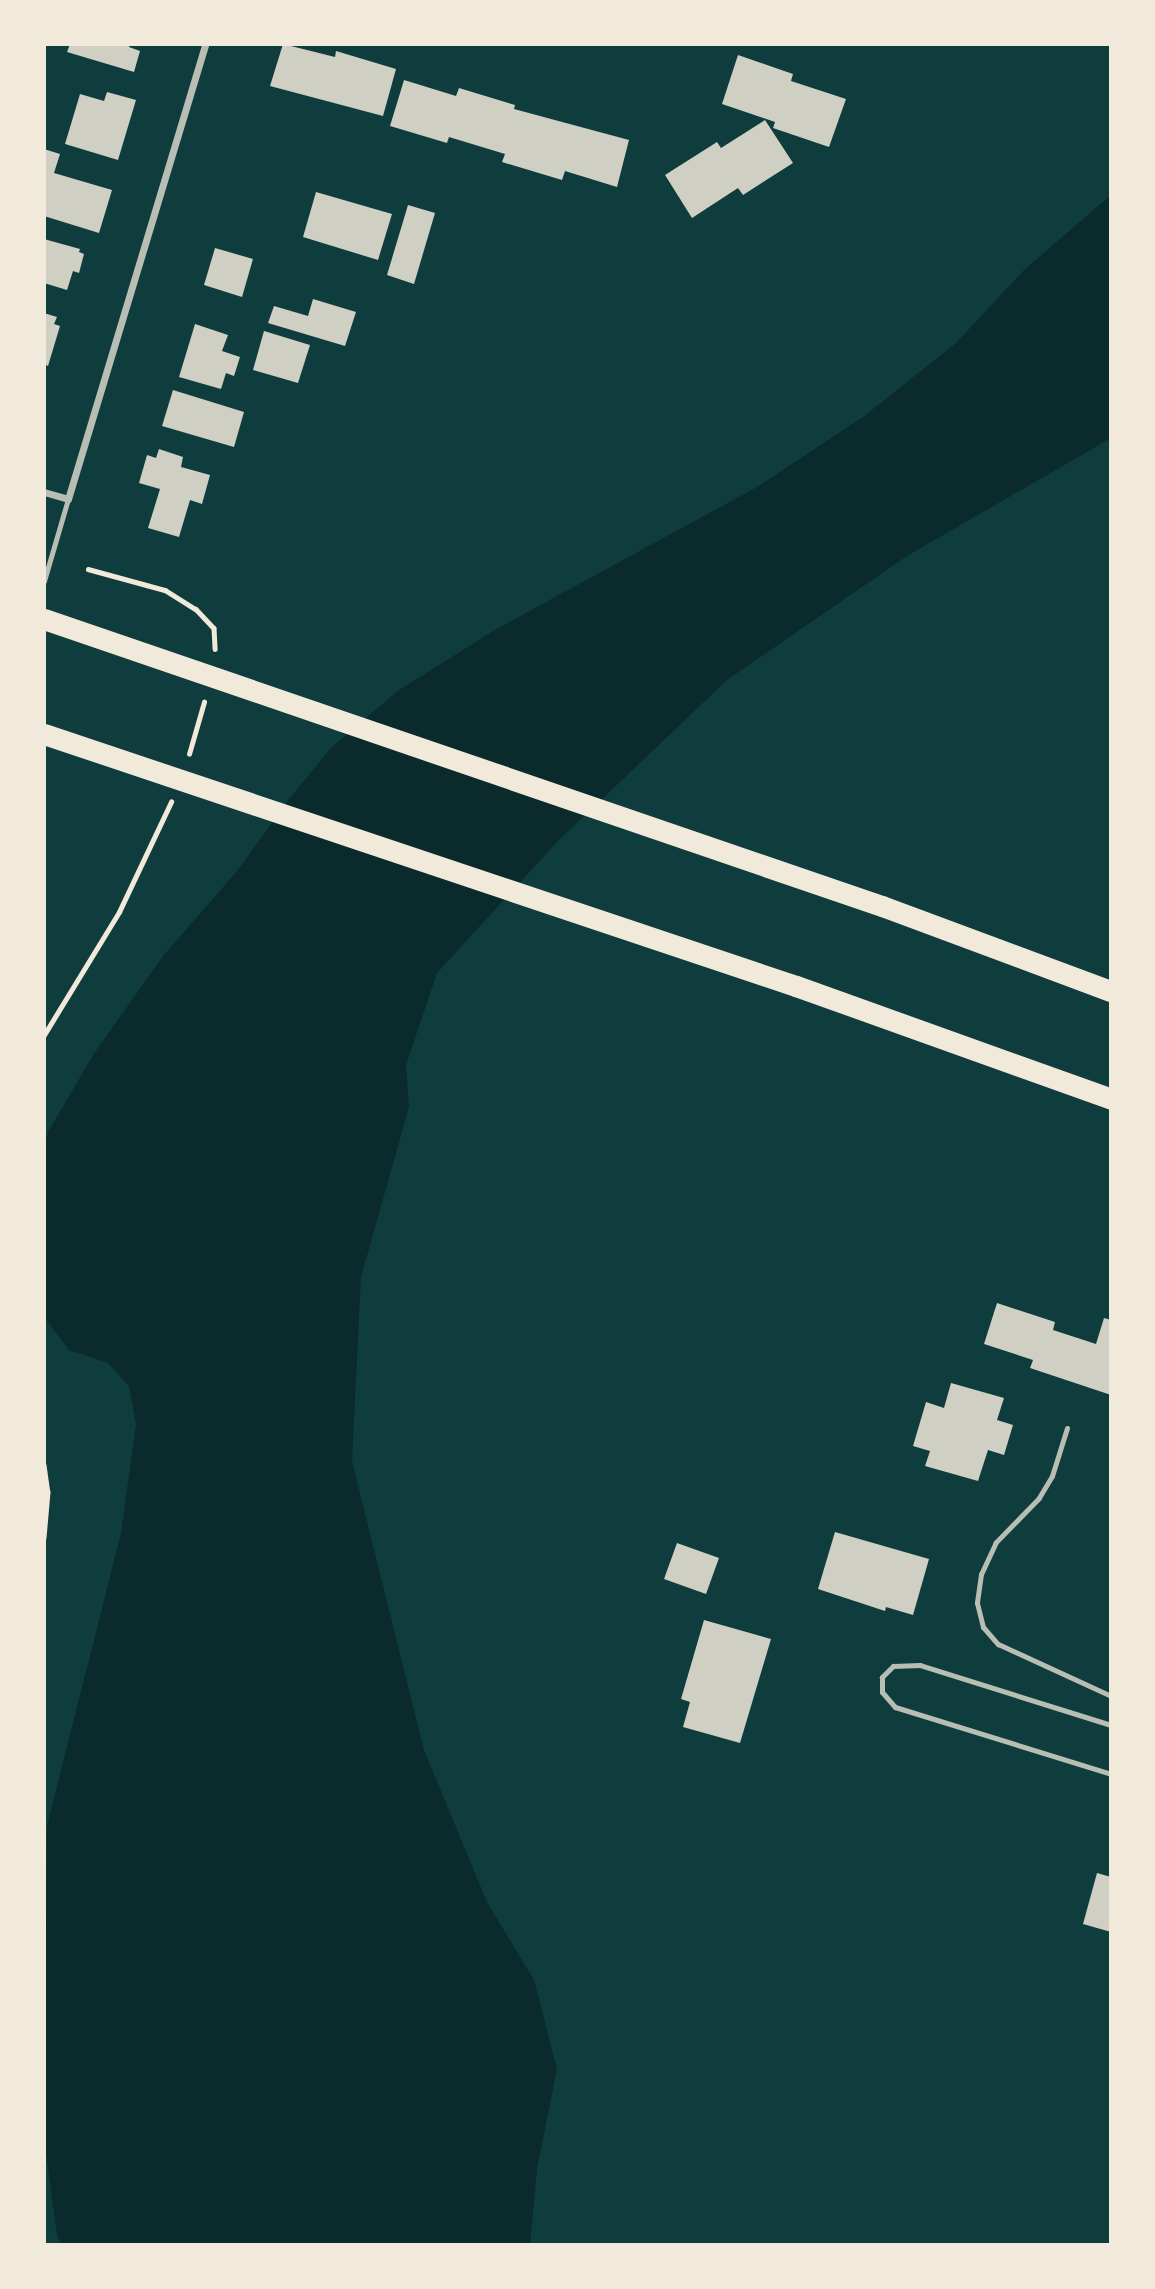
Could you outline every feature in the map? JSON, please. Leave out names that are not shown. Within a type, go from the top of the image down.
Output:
[{"type":"highway","points":[[44,619],[882,906],[1111,992]]},
{"type":"highway","points":[[44,734],[796,986],[1111,1099]]},
{"type":"street","points":[[44,492],[68,499],[205,44]]},
{"type":"lane","points":[[44,581],[68,499]]},
{"type":"lane","points":[[1067,1428],[1052,1476],[1039,1498],[996,1542],[981,1574],[977,1603],[983,1627],[998,1644],[1111,1696]]},
{"type":"lane","points":[[1111,1725],[920,1664],[893,1665],[882,1677],[882,1692],[895,1707],[1111,1774]]},
{"type":"path","points":[[44,1465],[48,1492],[44,1538]]},
{"type":"water","points":[[1111,195],[1111,438],[907,556],[727,680],[557,842],[437,973],[406,1065],[409,1107],[361,1277],[352,1461],[424,1750],[487,1902],[534,1980],[557,2069],[537,2169],[530,2245],[63,2245],[57,2236],[44,2137],[47,1826],[121,1533],[136,1424],[129,1386],[108,1363],[69,1350],[44,1317],[44,1148],[48,1132],[95,1052],[164,955],[237,871],[289,799],[331,748],[399,690],[493,631],[757,487],[863,417],[956,343],[1024,270]]},
{"type":"building","points":[[70,44],[130,44],[129,47],[140,51],[134,72],[67,52]]},
{"type":"building","points":[[283,44],[335,57],[336,51],[396,69],[383,116],[270,86]]},
{"type":"building","points":[[738,55],[793,74],[791,81],[846,99],[829,147],[773,128],[775,122],[722,104]]},
{"type":"building","points":[[404,80],[456,96],[459,88],[515,105],[514,109],[629,140],[617,187],[565,171],[562,180],[502,162],[505,154],[449,137],[447,143],[390,126]]},
{"type":"building","points":[[107,92],[136,100],[118,160],[65,144],[80,94],[104,101]]},
{"type":"building","points":[[765,120],[793,163],[743,195],[738,188],[692,218],[665,175],[717,142],[721,148]]},
{"type":"building","points":[[44,149],[60,154],[54,173],[112,190],[99,233],[44,216]]},
{"type":"building","points":[[316,192],[392,214],[378,260],[303,237]]},
{"type":"building","points":[[408,205],[435,213],[414,284],[387,275]]},
{"type":"building","points":[[44,239],[80,249],[79,252],[84,254],[79,273],[73,271],[67,290],[44,283]]},
{"type":"building","points":[[215,248],[253,259],[242,297],[204,285]]},
{"type":"building","points":[[313,299],[356,312],[345,346],[268,323],[274,306],[308,316]]},
{"type":"building","points":[[44,313],[57,317],[54,324],[60,326],[48,366],[44,364]]},
{"type":"building","points":[[195,324],[228,335],[222,351],[240,357],[234,376],[226,373],[221,389],[179,377]]},
{"type":"building","points":[[264,331],[310,345],[298,383],[253,370]]},
{"type":"building","points":[[173,390],[244,412],[234,447],[162,426]]},
{"type":"building","points":[[159,449],[183,457],[181,467],[210,475],[202,504],[190,500],[179,537],[148,528],[160,489],[139,483],[147,455],[156,458]]},
{"type":"building","points":[[997,1303],[1055,1322],[1053,1330],[1096,1344],[1104,1318],[1111,1320],[1111,1395],[1030,1368],[1033,1360],[984,1344]]},
{"type":"building","points":[[951,1383],[1004,1398],[997,1420],[1013,1425],[1004,1455],[988,1450],[978,1481],[925,1466],[930,1451],[913,1446],[926,1402],[944,1408]]},
{"type":"building","points":[[835,1532],[929,1559],[913,1615],[886,1607],[885,1611],[818,1589]]},
{"type":"building","points":[[677,1543],[719,1558],[706,1594],[664,1579]]},
{"type":"building","points":[[704,1620],[771,1639],[740,1743],[683,1727],[690,1702],[681,1699]]},
{"type":"building","points":[[1097,1873],[1111,1877],[1111,1932],[1083,1924]]}]
